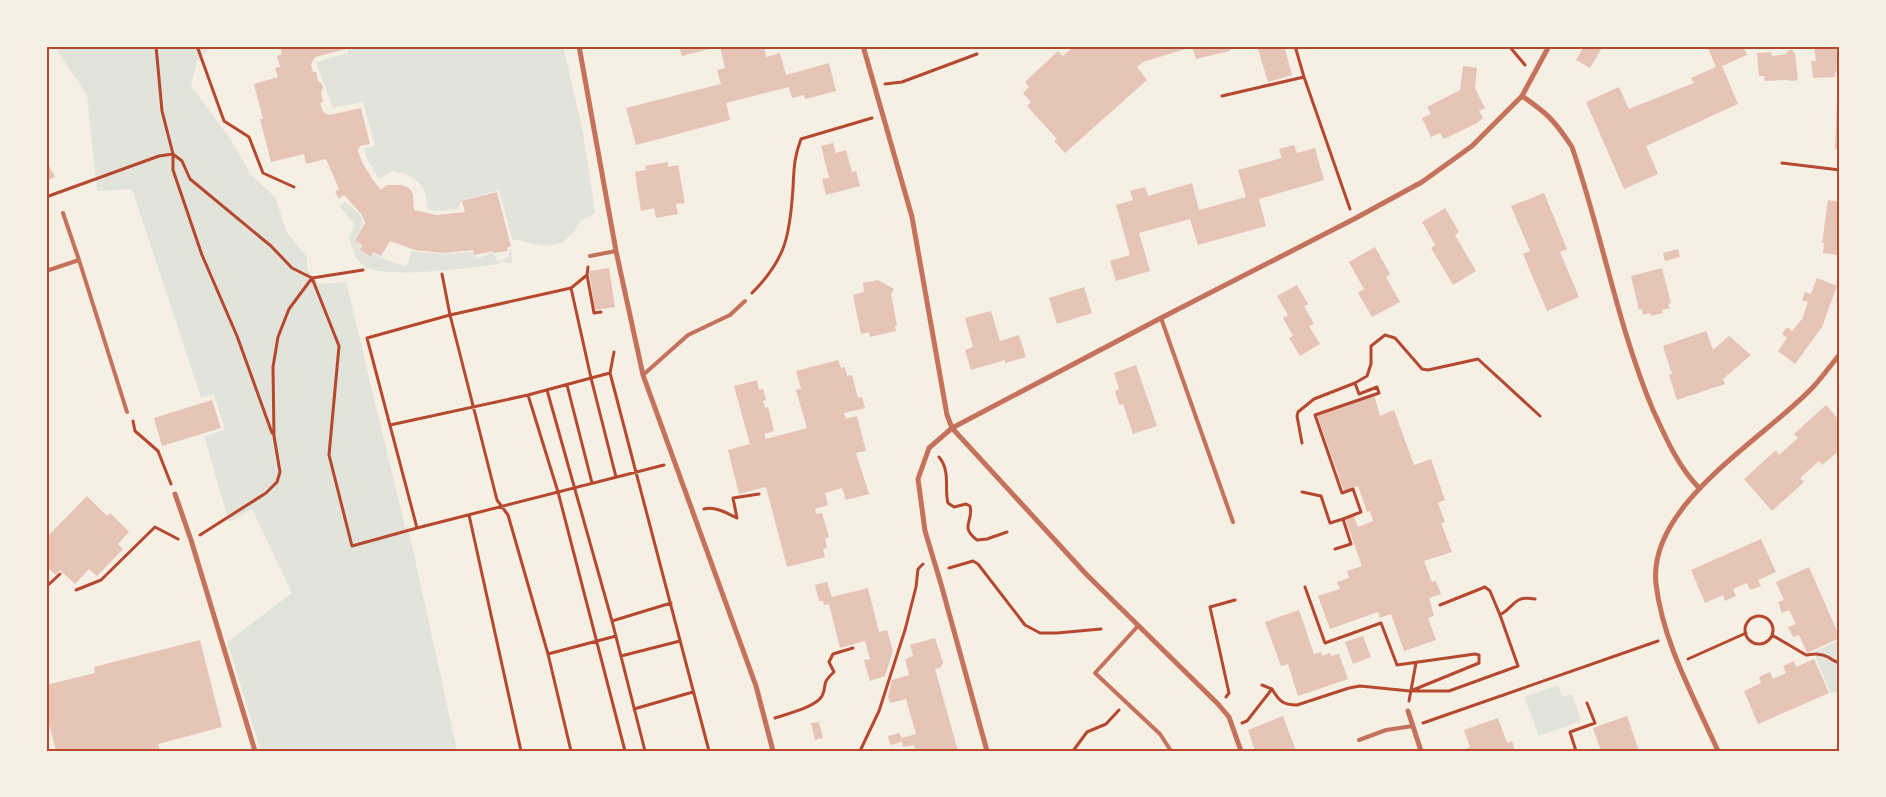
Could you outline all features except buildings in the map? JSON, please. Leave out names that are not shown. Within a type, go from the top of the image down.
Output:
[{"type":"street","points":[[580,46],[616,251],[643,375],[756,686],[773,751]]},
{"type":"street","points":[[863,46],[912,217],[947,415],[952,428],[1087,575],[1218,704],[1228,717],[1240,751]]},
{"type":"street","points":[[986,751],[925,531],[918,479],[929,448],[952,428],[1422,182],[1472,146],[1522,96],[1549,46]]},
{"type":"street","points":[[1522,96],[1547,113],[1572,147],[1638,373],[1669,446],[1685,474],[1699,488]]},
{"type":"street","points":[[1718,751],[1668,638],[1656,583],[1656,565],[1661,545],[1674,521],[1699,488],[1814,387],[1840,354]]},
{"type":"street","points":[[175,494],[191,540],[255,751]]},
{"type":"street","points":[[1408,711],[1421,751]]},
{"type":"lane","points":[[63,213],[127,412]]},
{"type":"lane","points":[[590,256],[616,251]]},
{"type":"lane","points":[[46,271],[79,260]]},
{"type":"lane","points":[[643,375],[688,335],[730,315],[745,301]]},
{"type":"lane","points":[[1161,318],[1233,522]]},
{"type":"lane","points":[[1138,626],[1095,672],[1160,734],[1171,751]]},
{"type":"lane","points":[[1360,740],[1386,730],[1413,726]]},
{"type":"path","points":[[156,46],[162,111],[174,154],[173,170],[202,255],[237,336],[274,436]]},
{"type":"path","points":[[197,46],[224,121],[249,137],[263,172],[294,187]]},
{"type":"path","points":[[1295,46],[1354,219]]},
{"type":"path","points":[[1508,46],[1534,75]]},
{"type":"path","points":[[874,85],[902,82],[977,54]]},
{"type":"path","points":[[1222,96],[1304,77]]},
{"type":"path","points":[[745,301],[767,278],[780,258],[789,235],[795,153],[801,139],[884,114]]},
{"type":"path","points":[[46,197],[159,156],[174,154],[182,161],[190,179],[271,246],[292,268],[312,278],[363,270]]},
{"type":"path","points":[[1782,163],[1840,170]]},
{"type":"path","points":[[590,256],[587,275],[594,313],[601,312]]},
{"type":"path","points":[[442,274],[450,315],[497,500],[508,515],[548,654],[571,751]]},
{"type":"path","points":[[417,528],[367,338],[450,315],[571,288],[587,275]]},
{"type":"path","points":[[76,590],[101,580],[154,527],[176,539],[191,540],[266,493],[277,482],[280,472],[274,436],[273,367],[278,337],[289,309],[312,278]]},
{"type":"path","points":[[312,278],[339,346],[329,455],[352,546],[469,514],[676,462]]},
{"type":"path","points":[[571,288],[616,477]]},
{"type":"path","points":[[1302,443],[1297,416],[1298,412],[1314,399],[1355,383],[1367,376],[1371,369],[1371,346],[1385,335],[1391,336],[1422,369],[1428,370],[1478,359],[1540,416]]},
{"type":"path","points":[[614,352],[610,373],[710,751]]},
{"type":"path","points":[[390,425],[473,408],[610,373]]},
{"type":"path","points":[[1302,492],[1321,496],[1330,523],[1361,512],[1353,489],[1342,493],[1315,415],[1379,392],[1377,387],[1359,394],[1355,383]]},
{"type":"path","points":[[567,384],[592,483]]},
{"type":"path","points":[[546,390],[612,621],[645,751]]},
{"type":"path","points":[[528,395],[558,492],[625,751]]},
{"type":"path","points":[[127,412],[133,422],[135,431],[158,451],[175,494]]},
{"type":"path","points":[[929,448],[941,460],[948,488],[946,497],[948,503],[954,507],[966,504],[970,506],[971,511],[967,526],[970,534],[977,540],[987,539],[1006,532]]},
{"type":"path","points":[[694,513],[708,508],[722,511],[737,518],[734,498],[759,494]]},
{"type":"path","points":[[469,514],[521,751]]},
{"type":"path","points":[[1335,549],[1351,544],[1343,518]]},
{"type":"path","points":[[860,751],[879,711],[905,630],[916,587],[918,568],[932,556]]},
{"type":"path","points":[[958,565],[973,561],[978,564],[1025,626],[1040,633],[1101,629]]},
{"type":"path","points":[[46,587],[60,574]]},
{"type":"path","points":[[1305,586],[1324,643],[1381,624],[1397,665],[1479,655],[1479,663],[1410,691]]},
{"type":"path","points":[[1262,685],[1272,689],[1279,701],[1289,705],[1297,705],[1360,686],[1410,691],[1448,691],[1518,666],[1490,591],[1485,587],[1440,604]]},
{"type":"path","points":[[1500,615],[1517,599],[1535,600]]},
{"type":"path","points":[[1218,704],[1229,694],[1210,607],[1235,600]]},
{"type":"path","points":[[612,621],[671,603]]},
{"type":"path","points":[[1758,616],[1767,618],[1773,630],[1772,635],[1766,641],[1758,643],[1750,640],[1746,633],[1747,624],[1758,616]]},
{"type":"path","points":[[1678,663],[1746,633]]},
{"type":"path","points":[[1772,635],[1801,653],[1806,655],[1817,653],[1840,663]]},
{"type":"path","points":[[548,654],[616,636]]},
{"type":"path","points":[[1413,726],[1668,638]]},
{"type":"path","points":[[621,656],[680,640]]},
{"type":"path","points":[[765,722],[815,704],[822,697],[824,681],[834,672],[829,662],[833,654],[853,648]]},
{"type":"path","points":[[1410,691],[1416,662]]},
{"type":"path","points":[[1233,728],[1247,721],[1272,689]]},
{"type":"path","points":[[634,709],[694,692]]},
{"type":"path","points":[[1073,751],[1087,732],[1106,724],[1126,702]]},
{"type":"path","points":[[1576,751],[1570,732],[1595,723],[1587,703]]},
{"type":"shaded area","points":[[54,46],[213,46],[197,61],[191,86],[231,140],[252,176],[275,197],[287,233],[307,257],[307,269],[319,284],[346,282],[405,527],[408,527],[457,751],[261,751],[227,642],[292,593],[252,509],[229,522],[204,436],[225,430],[214,394],[201,398],[132,189],[97,191],[87,95]]},
{"type":"shaded area","points":[[347,46],[563,46],[583,132],[595,213],[581,221],[574,232],[562,243],[544,246],[512,239],[499,190],[462,201],[457,209],[437,211],[427,209],[425,193],[419,182],[414,178],[393,171],[379,179],[367,159],[364,149],[375,146],[363,102],[333,108],[316,62],[348,53]]},
{"type":"shaded area","points":[[345,201],[361,216],[363,224],[355,241],[361,246],[359,250],[371,258],[374,253],[381,258],[406,267],[412,251],[444,254],[473,252],[477,259],[492,252],[498,261],[508,257],[511,248],[512,263],[500,262],[498,264],[430,272],[392,272],[366,267],[359,262],[349,238],[355,225],[340,206]]},
{"type":"shaded area","points":[[1840,640],[1840,692],[1830,693],[1816,658],[1816,651]]},
{"type":"shaded area","points":[[1558,685],[1562,697],[1572,694],[1581,721],[1539,736],[1524,697]]}]
